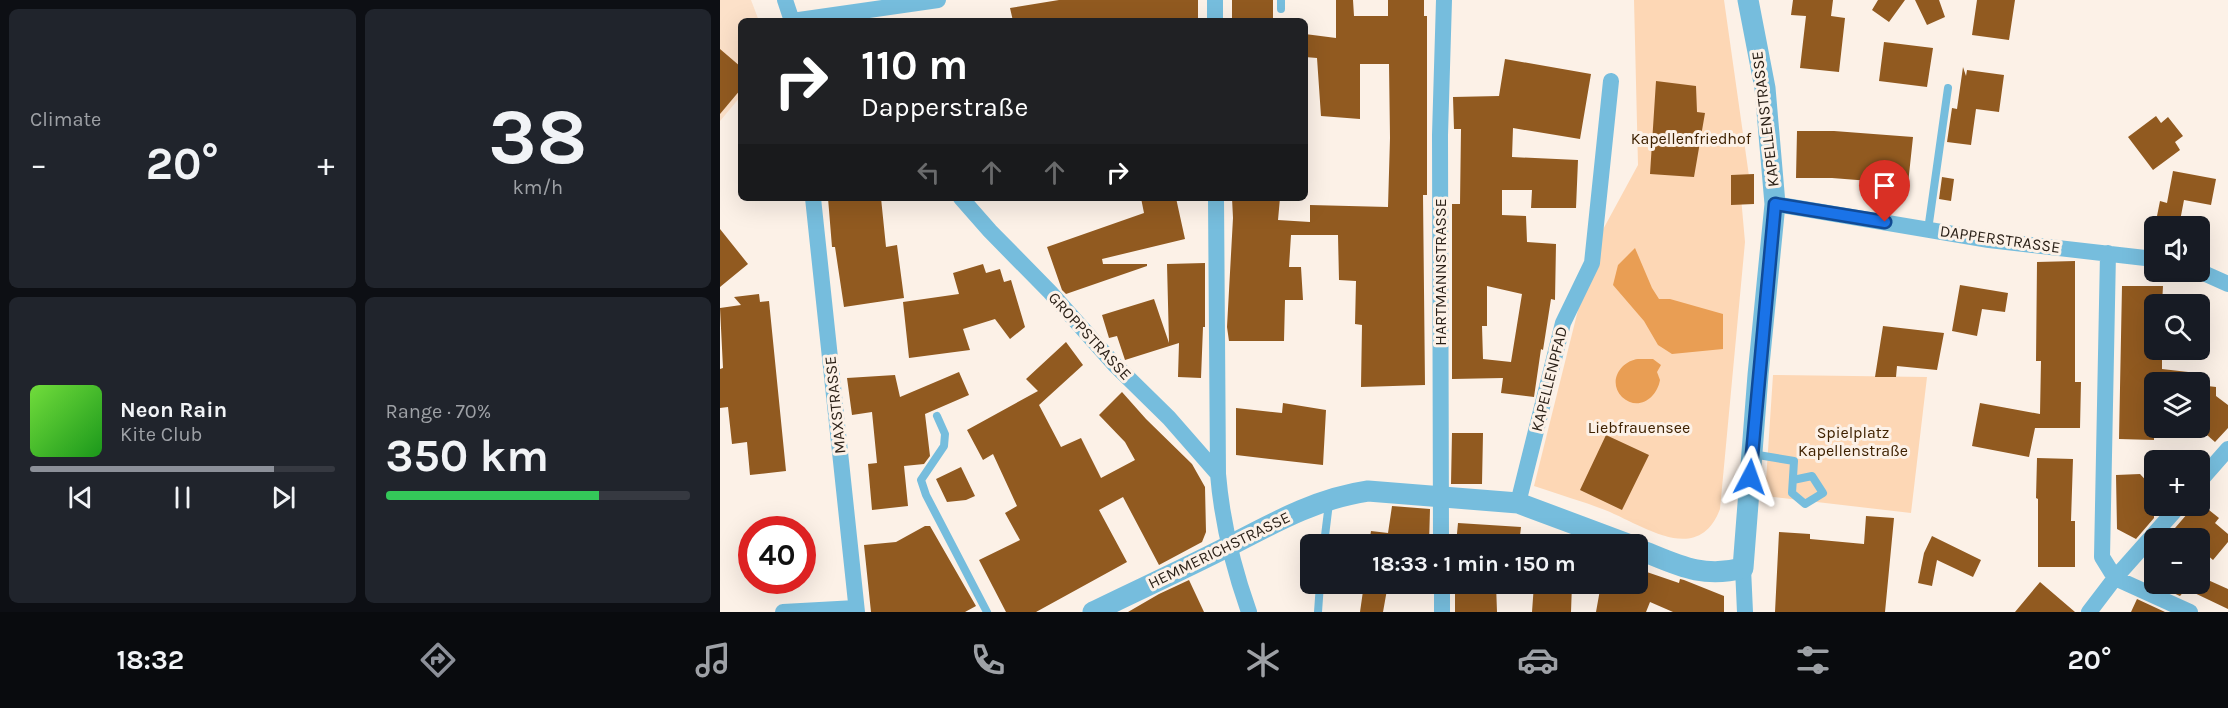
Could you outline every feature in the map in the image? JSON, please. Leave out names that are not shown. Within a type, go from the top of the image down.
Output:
[{"type":"street","points":[[785,0],[791,18]]},
{"type":"street","points":[[813,18],[938,0]]},
{"type":"street","points":[[1215,0],[1215,18]]},
{"type":"street","name":"HARTMANNSTRASSE","points":[[1441,534],[1440,135],[1444,0]]},
{"type":"street","name":"KAPELLENSTRASSE","points":[[1745,612],[1743,568],[1775,204],[1765,88],[1748,0]]},
{"type":"street","name":"KAPELLENPFAD","points":[[1518,503],[1563,322],[1592,263],[1611,81]]},
{"type":"street","name":"MAXSTRASSE","points":[[813,201],[856,610]]},
{"type":"street","name":"GROPPSTRASSE","points":[[964,201],[1114,364],[1169,418],[1218,474]]},
{"type":"street","points":[[1216,201],[1220,500],[1236,576],[1249,612]]},
{"type":"street","name":"DAPPERSTRASSE","points":[[1775,204],[1989,240],[2144,258]]},
{"type":"street","points":[[2108,253],[2102,557],[2115,578],[2190,612]]},
{"type":"street","points":[[2210,276],[2228,284]]},
{"type":"street","points":[[2210,469],[2228,449]]},
{"type":"street","name":"HEMMERICHSTRASSE","points":[[1093,612],[1229,546],[1270,523],[1347,494],[1368,491],[1518,503],[1601,534]]},
{"type":"street","points":[[2089,612],[2115,578],[2170,516]]},
{"type":"street","points":[[1648,553],[1687,568],[1722,574],[1743,568]]},
{"type":"street","points":[[1442,594],[1442,612]]},
{"type":"street","points":[[783,612],[856,610]]},
{"type":"lane","points":[[1928,230],[1947,88]]},
{"type":"lane","points":[[937,416],[945,434],[944,446],[921,480],[926,495],[987,612]]},
{"type":"lane","points":[[1752,454],[1794,461],[1793,480]]},
{"type":"lane","points":[[1325,534],[1329,500]]},
{"type":"lane","points":[[1317,612],[1319,594]]},
{"type":"shaded area","points":[[720,0],[751,0],[758,18],[738,18],[738,100],[720,121]]},
{"type":"shaded area","points":[[1635,248],[1659,299],[1670,299],[1723,314],[1723,349],[1672,354],[1658,345],[1644,321],[1613,285],[1618,265]]},
{"type":"shaded area","points":[[1638,359],[1653,359],[1661,365],[1657,372],[1660,380],[1651,397],[1646,401],[1634,403],[1622,397],[1616,385],[1616,378],[1626,364]]},
{"type":"green space","name":"Liebfrauensee","points":[[1634,0],[1724,0],[1749,176],[1740,186],[1745,242],[1720,509],[1710,526],[1698,536],[1684,539],[1652,532],[1605,510],[1534,486],[1594,246],[1638,165]]},
{"type":"green space","name":"Spielplatz Kapellenstraße","points":[[1773,375],[1927,377],[1911,513],[1765,496]]},
{"type":"building","points":[[1059,0],[1198,0],[1198,18],[1012,18],[1010,8]]},
{"type":"building","points":[[1232,0],[1273,0],[1273,18],[1232,18]]},
{"type":"building","points":[[1336,0],[1353,0],[1354,16],[1388,16],[1388,0],[1424,0],[1424,16],[1427,16],[1427,195],[1423,195],[1425,385],[1361,387],[1362,325],[1355,324],[1356,281],[1339,280],[1338,235],[1291,235],[1289,267],[1301,267],[1303,300],[1285,300],[1284,341],[1229,341],[1227,327],[1232,201],[1280,201],[1278,220],[1310,222],[1310,205],[1388,207],[1389,64],[1360,64],[1360,119],[1321,116],[1317,58],[1308,57],[1308,34],[1336,38]]},
{"type":"building","points":[[1793,0],[1833,0],[1831,16],[1845,18],[1839,72],[1800,68],[1806,16],[1791,15]]},
{"type":"building","points":[[1878,0],[1905,0],[1889,22],[1872,10]]},
{"type":"building","points":[[1915,0],[1939,0],[1945,17],[1927,25]]},
{"type":"building","points":[[1977,0],[2015,0],[2009,40],[1972,35]]},
{"type":"building","points":[[1884,42],[1933,48],[1927,87],[1879,81]]},
{"type":"building","points":[[720,49],[738,64],[738,93],[720,114]]},
{"type":"building","points":[[1505,59],[1591,74],[1580,139],[1513,128],[1512,157],[1578,160],[1576,208],[1531,208],[1532,190],[1502,190],[1502,215],[1526,216],[1527,242],[1556,244],[1555,300],[1551,299],[1534,397],[1501,393],[1503,378],[1452,379],[1452,204],[1460,204],[1461,129],[1454,129],[1453,97],[1499,96]],"holes":[[[1487,286],[1522,294],[1511,362],[1483,359],[1482,326],[1487,326]]]},
{"type":"building","points":[[1963,67],[1966,76],[1967,70],[2004,75],[1999,112],[1976,109],[1971,145],[1947,142],[1952,108],[1957,109]]},
{"type":"building","points":[[1656,81],[1696,86],[1697,112],[1705,113],[1694,177],[1650,174]]},
{"type":"building","points":[[2156,116],[2161,123],[2168,117],[2183,136],[2175,142],[2180,150],[2153,170],[2128,137]]},
{"type":"building","points":[[1797,131],[1834,131],[1913,137],[1908,184],[1832,178],[1796,178]]},
{"type":"building","points":[[2173,171],[2216,179],[2211,205],[2184,200],[2181,216],[2157,216],[2160,201],[2167,203]]},
{"type":"building","points":[[1754,174],[1754,204],[1731,205],[1731,175]]},
{"type":"building","points":[[1942,177],[1954,179],[1951,201],[1939,199]]},
{"type":"building","points":[[828,201],[881,201],[886,247],[897,245],[904,298],[844,307],[835,247],[832,247]]},
{"type":"building","points":[[1142,201],[1177,201],[1185,239],[1102,259],[1103,264],[1147,264],[1147,266],[1066,294],[1062,290],[1047,247],[1144,213]]},
{"type":"building","points":[[720,229],[748,264],[720,287]]},
{"type":"building","points":[[2075,261],[2075,382],[2081,382],[2080,428],[2035,428],[2029,457],[1972,446],[1980,403],[2040,414],[2041,361],[2036,361],[2037,262]]},
{"type":"building","points":[[1205,263],[1205,327],[1203,327],[1201,378],[1178,377],[1179,343],[1125,360],[1117,336],[1109,338],[1102,315],[1154,299],[1169,343],[1167,264]]},
{"type":"building","points":[[983,264],[986,273],[1000,269],[1004,282],[1011,280],[1025,327],[1010,339],[995,319],[963,329],[970,350],[909,358],[903,302],[959,294],[953,273]]},
{"type":"building","points":[[1960,285],[2008,293],[2005,312],[1982,309],[1977,336],[1952,331]]},
{"type":"building","points":[[2122,286],[2163,286],[2163,294],[2144,294],[2144,360],[2162,360],[2162,369],[2188,372],[2144,372],[2144,438],[2154,438],[2154,440],[2119,439]]},
{"type":"building","points":[[759,294],[760,302],[769,301],[786,471],[750,475],[747,442],[732,444],[728,407],[720,408],[720,369],[723,368],[720,308],[741,305],[734,297]]},
{"type":"building","points":[[1883,326],[1944,333],[1937,370],[1897,366],[1896,377],[1875,377]]},
{"type":"building","points":[[1066,342],[1083,365],[1039,405],[1061,447],[1081,438],[1101,478],[1135,460],[1125,442],[1099,415],[1122,392],[1192,464],[1205,487],[1206,532],[1202,542],[1159,565],[1123,497],[1099,510],[1127,562],[1036,612],[1006,612],[979,560],[1020,540],[1005,513],[1017,506],[993,454],[983,460],[967,430],[1038,391],[1026,379]]},
{"type":"building","points":[[959,372],[969,395],[925,414],[930,456],[924,464],[904,466],[908,506],[872,510],[868,464],[877,463],[872,412],[852,415],[847,378],[895,375],[900,397]]},
{"type":"building","points":[[2210,386],[2216,387],[2216,396],[2228,405],[2228,428],[2215,442],[2210,438]]},
{"type":"building","points":[[1283,403],[1326,410],[1323,465],[1236,455],[1236,408],[1282,413]]},
{"type":"building","points":[[1452,433],[1483,433],[1482,484],[1451,484]]},
{"type":"building","points":[[1606,435],[1649,455],[1622,510],[1580,490]]},
{"type":"building","points":[[2037,458],[2073,459],[2071,521],[2075,521],[2075,567],[2038,567]]},
{"type":"building","points":[[961,467],[975,496],[966,500],[947,502],[936,479]]},
{"type":"building","points":[[2140,474],[2144,478],[2144,516],[2154,516],[2154,518],[2136,539],[2117,529],[2116,475]]},
{"type":"building","points":[[1392,506],[1430,509],[1429,534],[1371,534],[1371,531],[1388,533]]},
{"type":"building","points":[[2210,511],[2219,518],[2215,523],[2228,534],[2228,542],[2213,560],[2210,557],[2210,528],[2175,528],[2185,516],[2210,516]]},
{"type":"building","points":[[1866,516],[1894,518],[1885,612],[1775,612],[1779,532],[1810,534],[1810,539],[1864,544]]},
{"type":"building","points":[[1458,523],[1521,527],[1520,534],[1457,534]]},
{"type":"building","points":[[925,526],[930,526],[976,606],[965,612],[871,612],[864,545],[896,542]]},
{"type":"building","points":[[1932,536],[1981,560],[1973,577],[1937,560],[1932,586],[1918,583],[1924,553]]},
{"type":"building","points":[[1648,572],[1679,583],[1680,579],[1684,580],[1724,596],[1724,612],[1673,612],[1650,602],[1646,612],[1596,612],[1599,594],[1648,594]]},
{"type":"building","points":[[1189,580],[1204,612],[1128,612],[1159,594]]},
{"type":"building","points":[[2210,581],[2228,589],[2228,609],[2196,594],[2210,594]]},
{"type":"building","points":[[2040,582],[2075,612],[2015,612]]},
{"type":"building","points":[[1363,594],[1386,594],[1383,612],[1360,612]]},
{"type":"building","points":[[1455,594],[1496,594],[1497,612],[1455,612]]},
{"type":"building","points":[[1533,594],[1572,594],[1571,612],[1532,612]]},
{"type":"building","points":[[2137,599],[2165,612],[2131,612]]},
{"type":"route","points":[[1750,477],[1775,204],[1885,222]]},
{"type":"park label","name":"Kapellenfriedhof","points":[[1691,138]]}]
